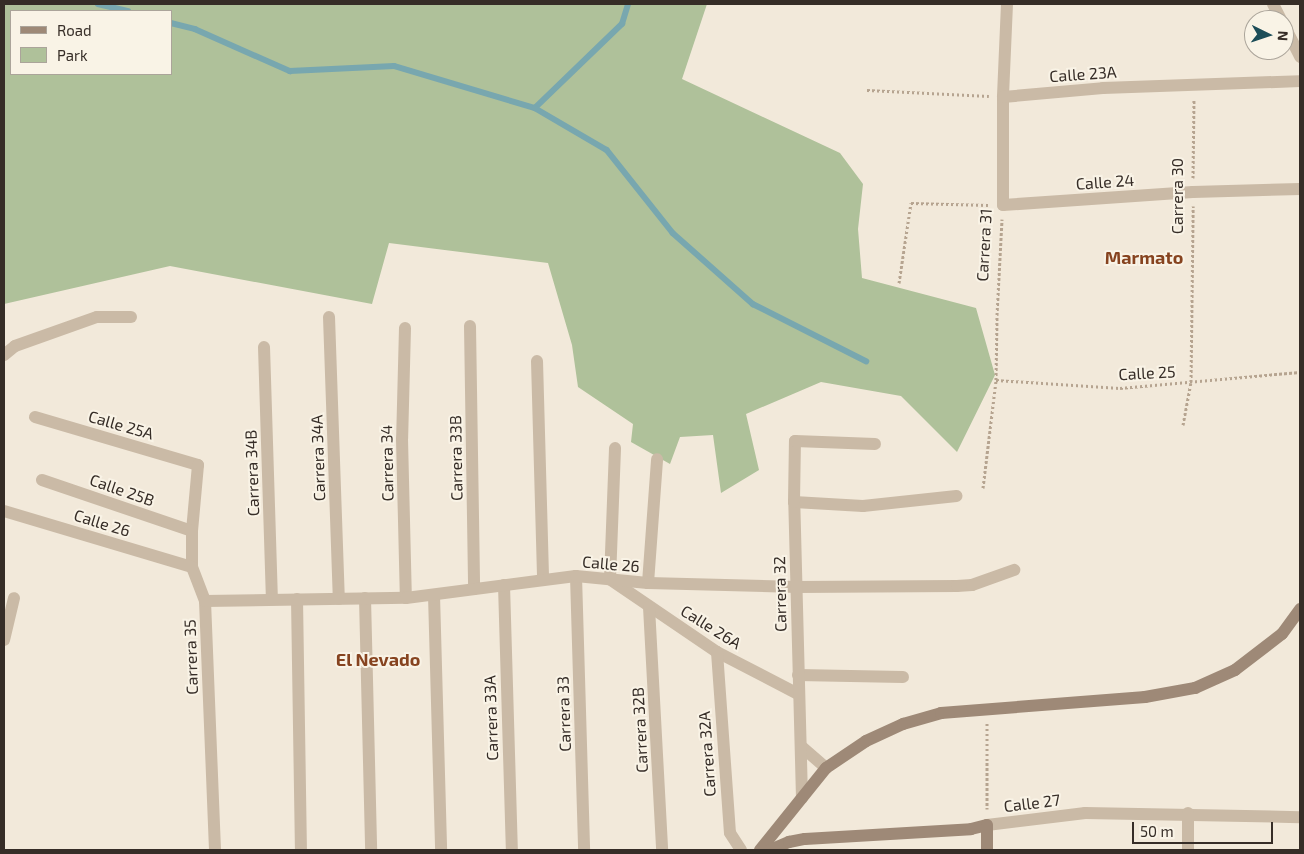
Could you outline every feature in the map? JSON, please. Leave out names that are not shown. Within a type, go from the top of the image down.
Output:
[{"type":"main road","points":[[760,850],[826,768],[866,741],[903,724],[941,714],[987,708],[1145,697],[1194,688],[1235,670],[1282,634],[1300,609]]},
{"type":"main road","points":[[987,825],[987,850]]},
{"type":"main road","name":"Calle 27","points":[[770,850],[789,842],[805,845],[971,829],[987,825]]},
{"type":"street","name":"Carrera 31","points":[[1003,206],[1003,97],[1007,4]]},
{"type":"street","points":[[1294,45],[1300,57]]},
{"type":"street","name":"Calle 23A","points":[[1003,97],[1103,88],[1300,81]]},
{"type":"street","name":"Calle 24","points":[[1003,206],[1193,192],[1300,189]]},
{"type":"street","points":[[4,355],[15,346],[97,317],[132,316]]},
{"type":"street","name":"Carrera 34A","points":[[329,317],[339,598]]},
{"type":"street","name":"Carrera 33B","points":[[470,326],[474,589]]},
{"type":"street","name":"Carrera 34","points":[[405,328],[402,439],[406,598]]},
{"type":"street","name":"Carrera 34B","points":[[264,347],[272,599]]},
{"type":"street","points":[[537,361],[543,580]]},
{"type":"street","name":"Calle 25A","points":[[34,417],[198,464]]},
{"type":"street","name":"Carrera 32","points":[[802,798],[794,502],[795,441],[875,444]]},
{"type":"street","points":[[610,579],[615,448]]},
{"type":"street","points":[[648,583],[657,459]]},
{"type":"street","name":"Carrera 35","points":[[198,464],[192,531],[192,567],[205,601],[215,850]]},
{"type":"street","name":"Calle 25B","points":[[42,480],[192,531]]},
{"type":"street","points":[[794,502],[863,506],[956,496]]},
{"type":"street","name":"Calle 26","points":[[4,511],[192,567]]},
{"type":"street","name":"Calle 26","points":[[205,601],[406,598],[576,576],[648,583],[797,587],[958,586],[972,585],[1014,570]]},
{"type":"street","name":"Carrera 33","points":[[576,576],[584,850]]},
{"type":"street","name":"Calle 26A","points":[[610,579],[717,652],[798,694]]},
{"type":"street","name":"Carrera 33A","points":[[504,585],[512,850]]},
{"type":"street","points":[[434,595],[441,850]]},
{"type":"street","points":[[4,640],[14,598]]},
{"type":"street","points":[[365,598],[371,850]]},
{"type":"street","points":[[297,599],[300,850]]},
{"type":"street","name":"Carrera 32B","points":[[649,607],[662,850]]},
{"type":"street","name":"Carrera 32A","points":[[717,652],[730,833],[734,843],[741,850]]},
{"type":"street","points":[[798,675],[903,677]]},
{"type":"street","points":[[802,747],[826,768]]},
{"type":"street","name":"Calle 27","points":[[987,825],[1085,813],[1188,813],[1300,817]]},
{"type":"street","points":[[1188,813],[1188,850]]},
{"type":"path","name":"Carrera 30","points":[[1183,425],[1191,382],[1194,86]]},
{"type":"path","points":[[868,90],[1003,97]]},
{"type":"path","points":[[899,283],[911,203],[1003,206]]},
{"type":"path","name":"Carrera 31","points":[[983,488],[996,380],[996,315],[1003,206]]},
{"type":"path","name":"Calle 25","points":[[996,380],[1120,388],[1300,372]]},
{"type":"path","points":[[987,708],[987,825]]},
{"type":"green space","points":[[4,4],[707,4],[682,79],[840,153],[863,184],[858,229],[862,278],[976,308],[995,375],[957,452],[901,396],[821,382],[746,414],[759,470],[721,493],[713,435],[680,437],[670,464],[631,442],[633,424],[578,387],[572,345],[548,263],[389,243],[372,304],[170,266],[4,304]]},
{"type":"waterway","points":[[98,4],[124,10]]},
{"type":"waterway","points":[[172,23],[195,29],[290,71],[394,66],[535,108],[622,24],[628,4]]},
{"type":"waterway","points":[[535,108],[607,150],[673,233],[753,304],[866,361]]},
{"type":"district","name":"Marmato","points":[[1144,257]]},
{"type":"district","name":"El Nevado","points":[[378,659]]}]
